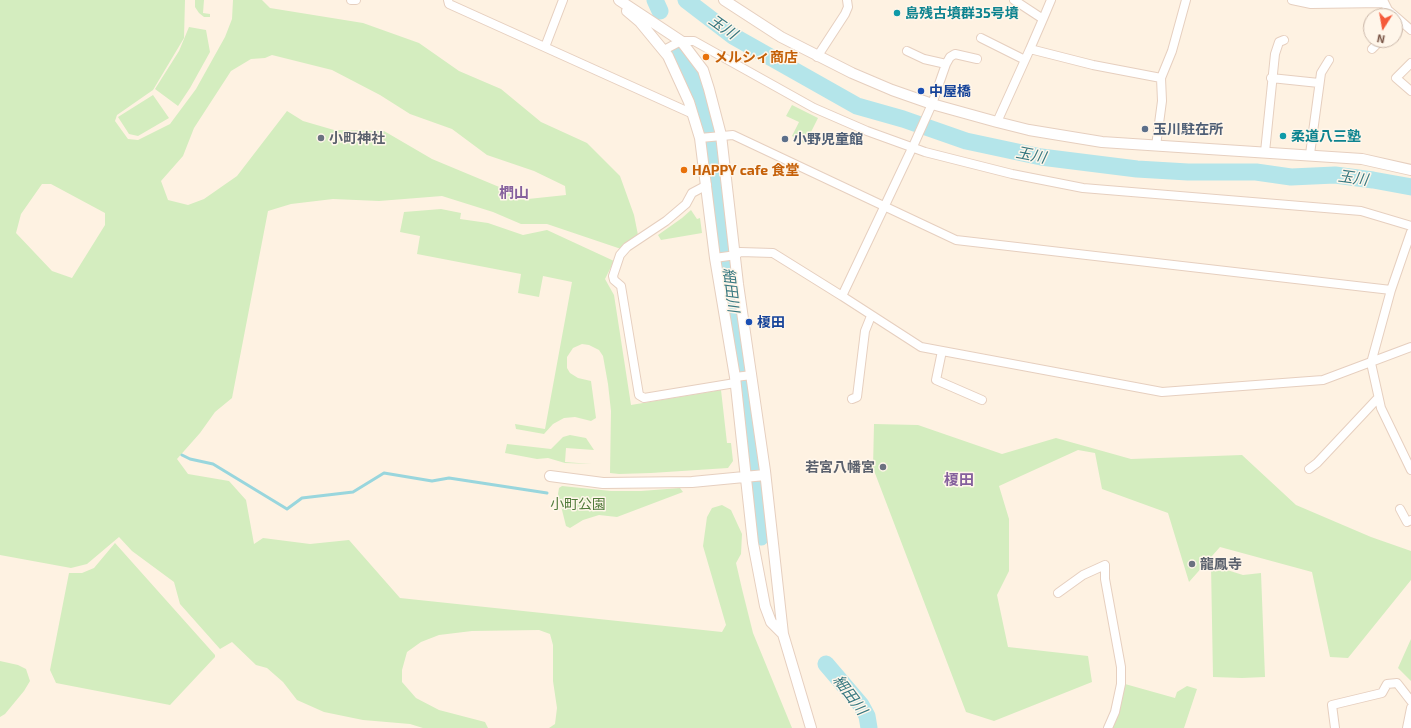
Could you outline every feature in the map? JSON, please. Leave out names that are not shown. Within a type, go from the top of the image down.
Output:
[{"type":"street","points":[[351,0],[356,0]]},
{"type":"street","points":[[448,0],[448,4],[694,114]]},
{"type":"street","points":[[545,47],[563,0]]},
{"type":"street","points":[[618,0],[680,42],[703,70],[718,135],[750,375],[756,476],[753,543],[765,606],[771,622],[783,634]]},
{"type":"street","points":[[618,0],[619,5],[640,22],[667,49],[694,114],[702,138],[717,258],[736,379],[756,476],[783,634],[811,728]]},
{"type":"street","points":[[724,0],[781,37],[817,57],[931,107],[1076,138],[1156,146],[1310,154],[1362,159],[1411,170]]},
{"type":"street","points":[[817,57],[845,14],[848,7],[847,0]]},
{"type":"street","points":[[1014,0],[1042,19]]},
{"type":"street","points":[[997,122],[1051,0]]},
{"type":"street","points":[[1156,146],[1162,101],[1160,78],[1172,51],[1186,0]]},
{"type":"street","points":[[1292,0],[1311,4],[1384,1]]},
{"type":"street","points":[[987,38],[1024,60]]},
{"type":"street","points":[[1265,152],[1271,78],[1275,54],[1279,42],[1284,40]]},
{"type":"street","points":[[667,49],[680,42],[694,41],[814,108],[867,131],[1012,174],[1082,188],[1361,211],[1411,226]]},
{"type":"street","points":[[1030,49],[1093,65],[1160,78]]},
{"type":"street","points":[[907,52],[946,64]]},
{"type":"street","points":[[842,296],[914,145],[931,107],[946,64],[950,57],[955,54],[977,60]]},
{"type":"street","points":[[1310,154],[1321,72],[1329,60]]},
{"type":"street","points":[[1411,62],[1396,78],[1411,91]]},
{"type":"street","points":[[1271,78],[1319,83]]},
{"type":"street","points":[[702,138],[718,135],[733,135],[956,240],[1390,290]]},
{"type":"street","points":[[707,185],[692,193],[686,204],[666,221],[627,247],[620,255],[613,276],[614,280],[621,286],[639,394],[644,398],[750,375]]},
{"type":"street","points":[[1411,232],[1390,290],[1371,363],[1381,408],[1411,470]]},
{"type":"street","points":[[717,258],[740,252],[773,253],[921,347],[1162,392],[1317,381],[1371,363],[1411,347]]},
{"type":"street","points":[[852,399],[857,397],[865,331],[871,316]]},
{"type":"street","points":[[942,351],[936,380],[982,400]]},
{"type":"street","points":[[1309,469],[1317,463],[1378,398]]},
{"type":"street","points":[[550,476],[603,483],[692,482],[756,476]]},
{"type":"street","points":[[1400,509],[1409,523]]},
{"type":"street","points":[[1058,592],[1083,575],[1105,565],[1105,578],[1122,667],[1121,684],[1115,712],[1108,728]]},
{"type":"street","points":[[1335,728],[1332,705],[1382,693],[1387,684],[1396,683],[1411,701]]},
{"type":"street","points":[[1407,728],[1411,708]]},
{"type":"green space","points":[[0,0],[185,0],[184,38],[153,90],[117,115],[115,121],[128,139],[138,140],[170,124],[196,89],[225,37],[232,19],[233,0],[262,0],[270,8],[363,23],[419,43],[459,71],[501,89],[541,122],[587,143],[620,176],[634,215],[638,235],[627,251],[547,224],[521,224],[493,212],[442,196],[379,201],[333,199],[291,204],[268,211],[232,398],[215,412],[200,433],[177,459],[188,474],[229,481],[246,500],[254,544],[263,538],[310,544],[349,540],[400,598],[722,632],[726,625],[703,546],[707,517],[712,508],[722,505],[731,510],[742,534],[741,554],[736,563],[753,633],[792,728],[549,728],[555,724],[557,708],[553,681],[553,645],[550,634],[539,630],[472,631],[439,635],[421,642],[407,652],[402,670],[402,682],[416,698],[439,710],[485,722],[488,728],[423,728],[410,724],[363,720],[324,712],[297,700],[283,682],[267,668],[256,665],[232,642],[220,649],[180,604],[174,582],[132,551],[119,537],[87,564],[71,568],[0,555]],"holes":[[[272,55],[332,70],[380,95],[410,114],[452,129],[487,155],[534,171],[565,186],[566,195],[528,199],[432,159],[384,131],[334,130],[303,121],[287,111],[237,176],[204,199],[188,205],[168,200],[161,181],[183,156],[194,128],[231,71],[251,59],[265,58]],[[42,184],[51,184],[105,213],[105,225],[72,278],[52,271],[16,233],[21,214]]]},
{"type":"green space","points":[[195,0],[204,0],[203,13],[210,14],[210,17],[204,17],[199,13],[195,7]]},
{"type":"green space","points":[[189,27],[206,30],[210,52],[178,106],[155,89],[179,51]]},
{"type":"green space","points":[[153,95],[169,118],[138,136],[129,134],[118,117]]},
{"type":"green space","points":[[792,105],[818,118],[805,144],[792,136],[799,122],[786,116]]},
{"type":"green space","points":[[441,209],[461,213],[460,219],[488,223],[523,235],[547,230],[614,261],[605,279],[614,295],[631,405],[721,390],[727,443],[731,443],[733,461],[728,468],[651,473],[610,473],[611,411],[608,384],[603,356],[599,350],[589,345],[582,344],[573,348],[567,357],[567,368],[570,373],[578,378],[591,381],[596,418],[591,421],[575,417],[564,418],[553,424],[544,434],[516,429],[515,424],[545,429],[572,282],[543,276],[539,297],[518,293],[521,274],[417,254],[420,236],[400,232],[404,212]]},
{"type":"green space","points":[[691,210],[697,219],[700,218],[702,233],[661,240],[658,235]]},
{"type":"green space","points":[[874,424],[918,425],[1002,454],[1056,438],[1131,459],[1242,455],[1296,505],[1371,537],[1411,551],[1411,580],[1348,658],[1330,657],[1312,572],[1220,547],[1189,582],[1168,513],[1102,489],[1095,453],[1078,450],[999,486],[1009,519],[1009,571],[997,595],[1008,647],[1088,656],[1092,682],[994,721],[966,712],[873,468]]},
{"type":"green space","points":[[570,435],[586,438],[594,450],[566,448],[565,462],[592,464],[565,463],[548,458],[537,459],[505,453],[507,444],[551,449],[563,437]]},
{"type":"green space","name":"小町公園","points":[[562,486],[611,491],[641,491],[680,488],[683,492],[617,517],[599,515],[583,520],[570,528],[566,526],[558,494],[559,488]]},
{"type":"green space","points":[[115,543],[215,655],[215,657],[170,705],[56,683],[50,670],[69,573],[82,573],[94,568]]},
{"type":"green space","points":[[1211,565],[1243,575],[1261,573],[1265,677],[1213,677]]},
{"type":"green space","points":[[1411,639],[1411,681],[1398,668]]},
{"type":"green space","points":[[0,661],[18,665],[26,669],[30,681],[24,691],[5,714],[0,717]]},
{"type":"green space","points":[[1125,684],[1175,698],[1177,692],[1187,686],[1197,689],[1184,728],[1111,728]]},
{"type":"waterway","name":"細田川","points":[[655,0],[660,11]]},
{"type":"waterway","name":"玉川","points":[[686,0],[733,36],[857,106],[903,119],[966,141],[1041,157],[1137,169],[1188,172],[1256,172],[1291,177],[1335,175],[1411,187]]},
{"type":"waterway","name":"細田川","points":[[676,48],[696,87],[712,143],[755,467],[761,537]]},
{"type":"waterway","points":[[182,455],[190,459],[213,464],[287,509],[302,498],[353,492],[384,473],[432,481],[449,478],[547,493]]},
{"type":"waterway","name":"細田川","points":[[826,664],[861,705],[867,716],[869,728]]},
{"type":"waterway","name":"細田川","points":[[867,716],[874,728]]},
{"type":"place","name":"島残古墳群35号墳","points":[[897,13]]},
{"type":"place","name":"メルシィ商店","points":[[706,57]]},
{"type":"place","name":"中屋橋","points":[[921,91]]},
{"type":"place","name":"玉川駐在所","points":[[1145,129]]},
{"type":"place","name":"柔道八三塾","points":[[1283,136]]},
{"type":"place","name":"小町神社","points":[[321,138]]},
{"type":"place","name":"小野児童館","points":[[785,139]]},
{"type":"place","name":"HAPPY cafe 食堂","points":[[684,170]]},
{"type":"place","name":"榎田","points":[[749,322]]},
{"type":"place","name":"若宮八幡宮","points":[[883,467]]},
{"type":"place","name":"龍鳳寺","points":[[1192,564]]},
{"type":"district","name":"椚山","points":[[514,193]]},
{"type":"district","name":"榎田","points":[[959,480]]}]
